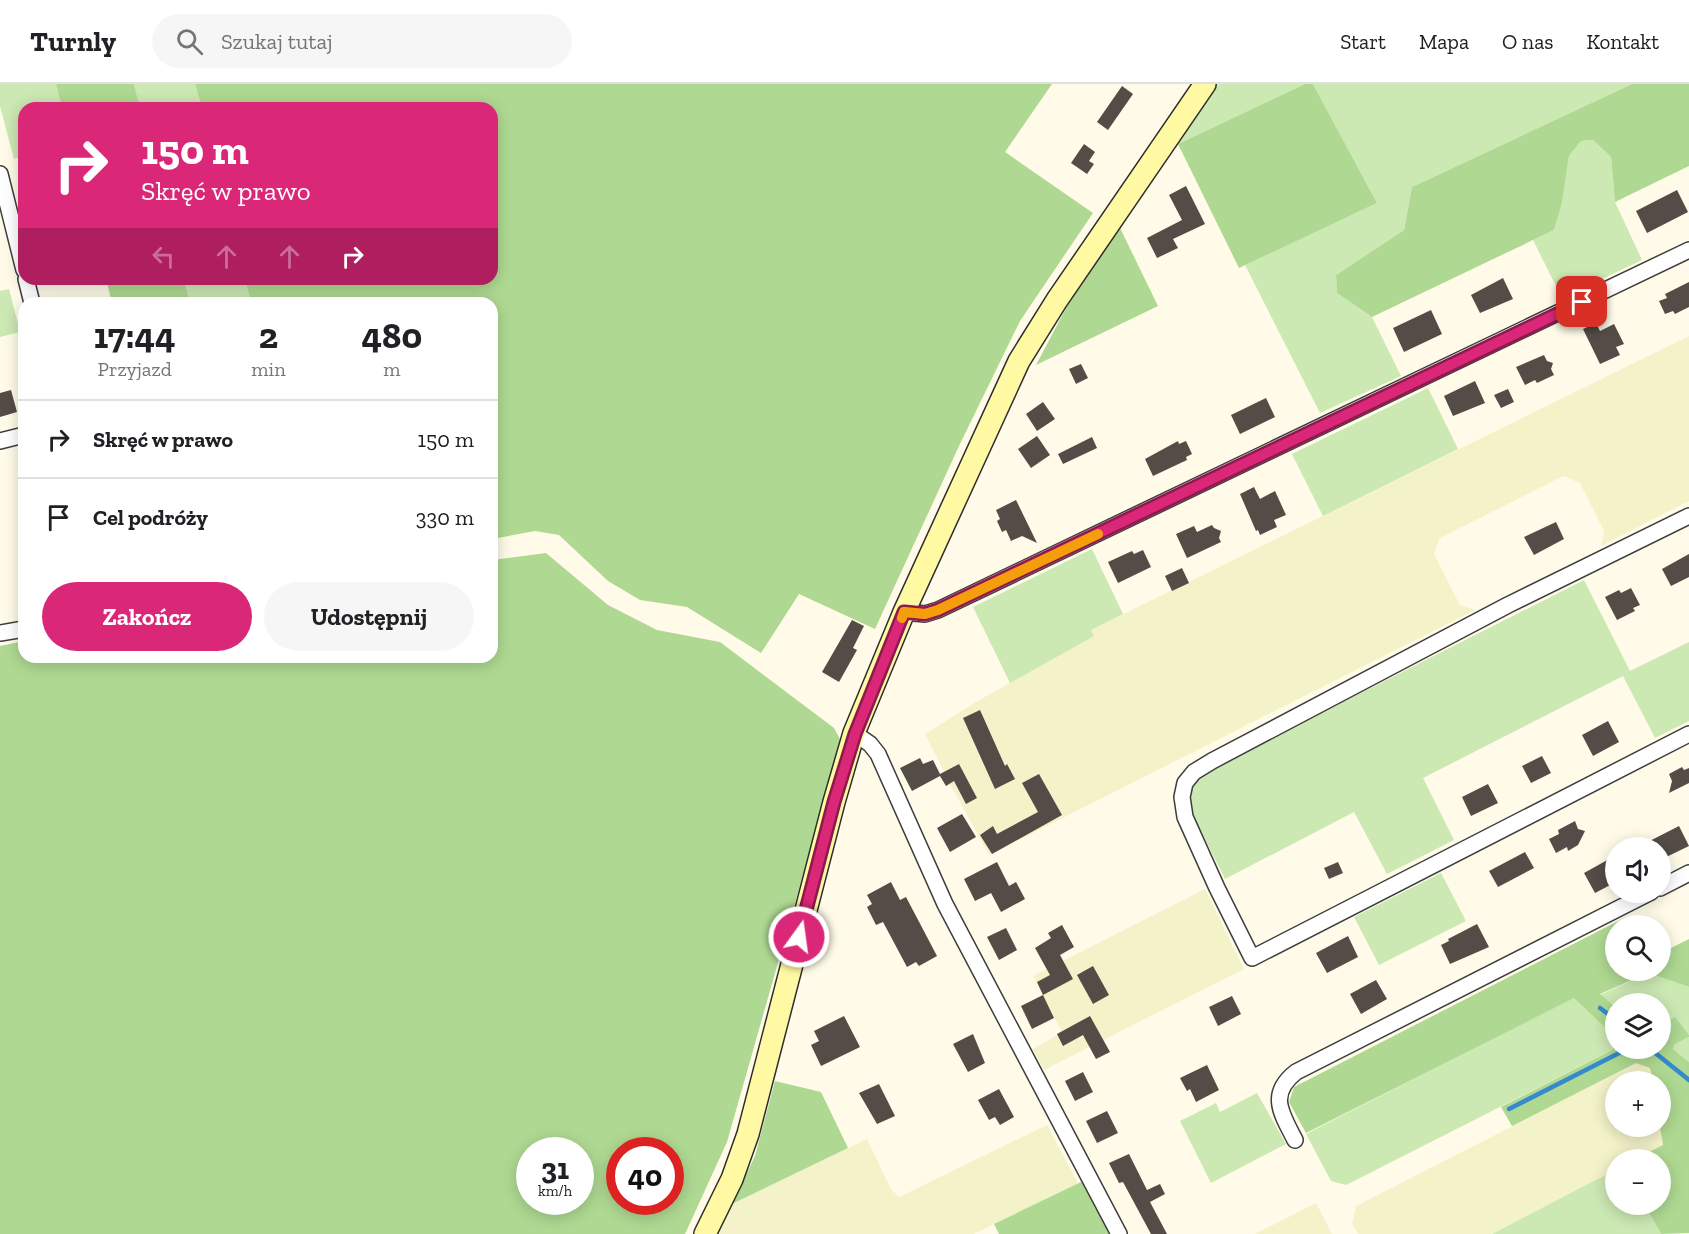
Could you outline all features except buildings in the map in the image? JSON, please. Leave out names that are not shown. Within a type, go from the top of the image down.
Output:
[{"type":"street","points":[[705,1234],[732,1179],[748,1134],[834,802],[855,734],[904,612],[1018,361],[1056,300],[1205,84]]},
{"type":"street","points":[[0,174],[18,246]]},
{"type":"street","points":[[904,612],[925,614],[938,610],[1689,250]]},
{"type":"street","points":[[0,441],[18,436]]},
{"type":"street","points":[[1689,516],[1508,605],[1212,761],[1194,772],[1185,783],[1182,797],[1185,817],[1216,888],[1252,958],[1689,734]]},
{"type":"street","points":[[0,633],[18,630]]},
{"type":"street","points":[[855,734],[870,744],[878,754],[945,904],[1119,1234]]},
{"type":"street","points":[[1671,882],[1689,873]]},
{"type":"street","points":[[1295,1140],[1283,1116],[1279,1104],[1279,1093],[1283,1084],[1296,1072],[1629,903]]},
{"type":"shaded area","points":[[1689,336],[1689,501],[1601,546],[1604,531],[1580,483],[1563,476],[1440,538],[1434,554],[1460,605],[1475,610],[989,855],[950,784],[946,786],[939,775],[944,771],[925,734],[976,702],[1093,636],[1091,630]]},
{"type":"shaded area","points":[[1205,889],[1244,969],[1044,1070],[1033,1049],[1062,1032],[1033,976]]},
{"type":"shaded area","points":[[1636,1063],[1651,1068],[1651,1071],[1620,1071]]},
{"type":"shaded area","points":[[1605,1079],[1605,1137],[1662,1137],[1663,1145],[1655,1149],[1605,1149],[1605,1175],[1492,1234],[1358,1234],[1352,1224],[1356,1206]]},
{"type":"shaded area","points":[[1047,1125],[1078,1183],[974,1234],[718,1234],[732,1204],[867,1139],[891,1189],[899,1197]]},
{"type":"shaded area","points":[[1316,1203],[1332,1234],[1255,1234]]},
{"type":"green space","points":[[0,84],[56,84],[60,102],[18,102],[18,158],[14,159],[0,106]]},
{"type":"green space","points":[[56,84],[134,84],[138,102],[60,102]]},
{"type":"green space","points":[[134,84],[195,84],[200,102],[138,102]]},
{"type":"green space","points":[[195,84],[1052,84],[1005,152],[1093,213],[1020,321],[959,446],[875,629],[799,594],[761,653],[687,607],[640,600],[608,581],[559,535],[535,531],[498,538],[498,297],[250,297],[246,285],[498,285],[498,102],[200,102]]},
{"type":"green space","points":[[1218,84],[1305,84],[1178,144]]},
{"type":"green space","points":[[1305,84],[1313,84],[1377,203],[1239,268],[1178,144]]},
{"type":"green space","points":[[1313,84],[1632,84],[1412,187],[1404,230],[1336,275],[1337,293],[1372,317],[1401,376],[1320,413],[1245,265],[1377,203]]},
{"type":"green space","points":[[1632,84],[1689,84],[1689,166],[1615,202],[1611,157],[1593,140],[1581,141],[1569,156],[1562,203],[1554,230],[1372,317],[1337,293],[1336,275],[1404,230],[1412,187]]},
{"type":"green space","points":[[1593,140],[1611,157],[1615,202],[1642,260],[1562,298],[1533,240],[1554,230],[1562,203],[1569,156],[1581,141]]},
{"type":"green space","points":[[1120,228],[1158,306],[1036,365],[1083,276]]},
{"type":"green space","points":[[108,285],[186,285],[188,297],[110,297]]},
{"type":"green space","points":[[186,285],[246,285],[250,297],[188,297]]},
{"type":"green space","points":[[9,289],[18,332],[0,337],[0,291]]},
{"type":"green space","points":[[1428,388],[1458,449],[1323,516],[1292,454]]},
{"type":"green space","points":[[1092,549],[1123,614],[1091,630],[1094,636],[1010,683],[973,607]]},
{"type":"green space","points":[[546,553],[608,605],[657,630],[720,642],[834,728],[841,741],[727,1142],[685,1234],[0,1234],[0,646],[18,642],[18,663],[498,663],[498,559]]},
{"type":"green space","points":[[1584,580],[1630,671],[1689,642],[1689,721],[1655,738],[1623,676],[1423,778],[1454,840],[1387,874],[1354,812],[1225,879],[1185,799],[1195,777]]},
{"type":"green space","points":[[1441,873],[1466,921],[1379,965],[1354,917]]},
{"type":"green space","points":[[1605,928],[1605,981],[1630,981],[1600,994],[1605,998],[1605,1027],[1574,998],[1306,1133],[1289,1102],[1294,1087]]},
{"type":"green space","points":[[1689,939],[1689,987],[1671,981],[1671,948]]},
{"type":"green space","points":[[1631,981],[1671,981],[1689,987],[1689,1035],[1675,1018],[1671,1020],[1671,993],[1605,993],[1605,998],[1600,995]]},
{"type":"green space","points":[[1574,997],[1605,1027],[1605,1054],[1346,1185],[1331,1181],[1306,1134]]},
{"type":"green space","points":[[1675,1017],[1689,1035],[1675,1044],[1673,1049],[1689,1062],[1689,1233],[1661,1234],[1651,1215],[1671,1215],[1671,1149],[1655,1149],[1663,1145],[1662,1137],[1671,1137],[1671,1071],[1651,1071],[1650,1068],[1636,1063],[1620,1071],[1605,1071],[1605,1079],[1512,1126],[1501,1107],[1605,1054],[1605,1059],[1671,1059],[1671,1019]]},
{"type":"green space","points":[[1689,1037],[1689,1062],[1673,1049],[1675,1044]]},
{"type":"green space","points":[[775,1081],[821,1092],[848,1148],[732,1204],[755,1156]]},
{"type":"green space","points":[[1257,1093],[1286,1144],[1211,1183],[1180,1121],[1216,1103],[1220,1112]]},
{"type":"green space","points":[[1605,1175],[1605,1215],[1651,1215],[1661,1234],[1492,1234]]},
{"type":"green space","points":[[1083,1181],[1111,1234],[999,1234],[994,1224]]},
{"type":"waterway","points":[[1600,1008],[1605,1012]]},
{"type":"waterway","points":[[1509,1109],[1607,1059]]},
{"type":"waterway","points":[[1663,1059],[1689,1080]]},
{"type":"slow traffic","points":[[902,618],[904,612],[925,614],[938,610],[1098,534]]},
{"type":"route","points":[[799,937],[834,802],[855,734],[904,612],[925,614],[938,610],[1582,302]]}]
